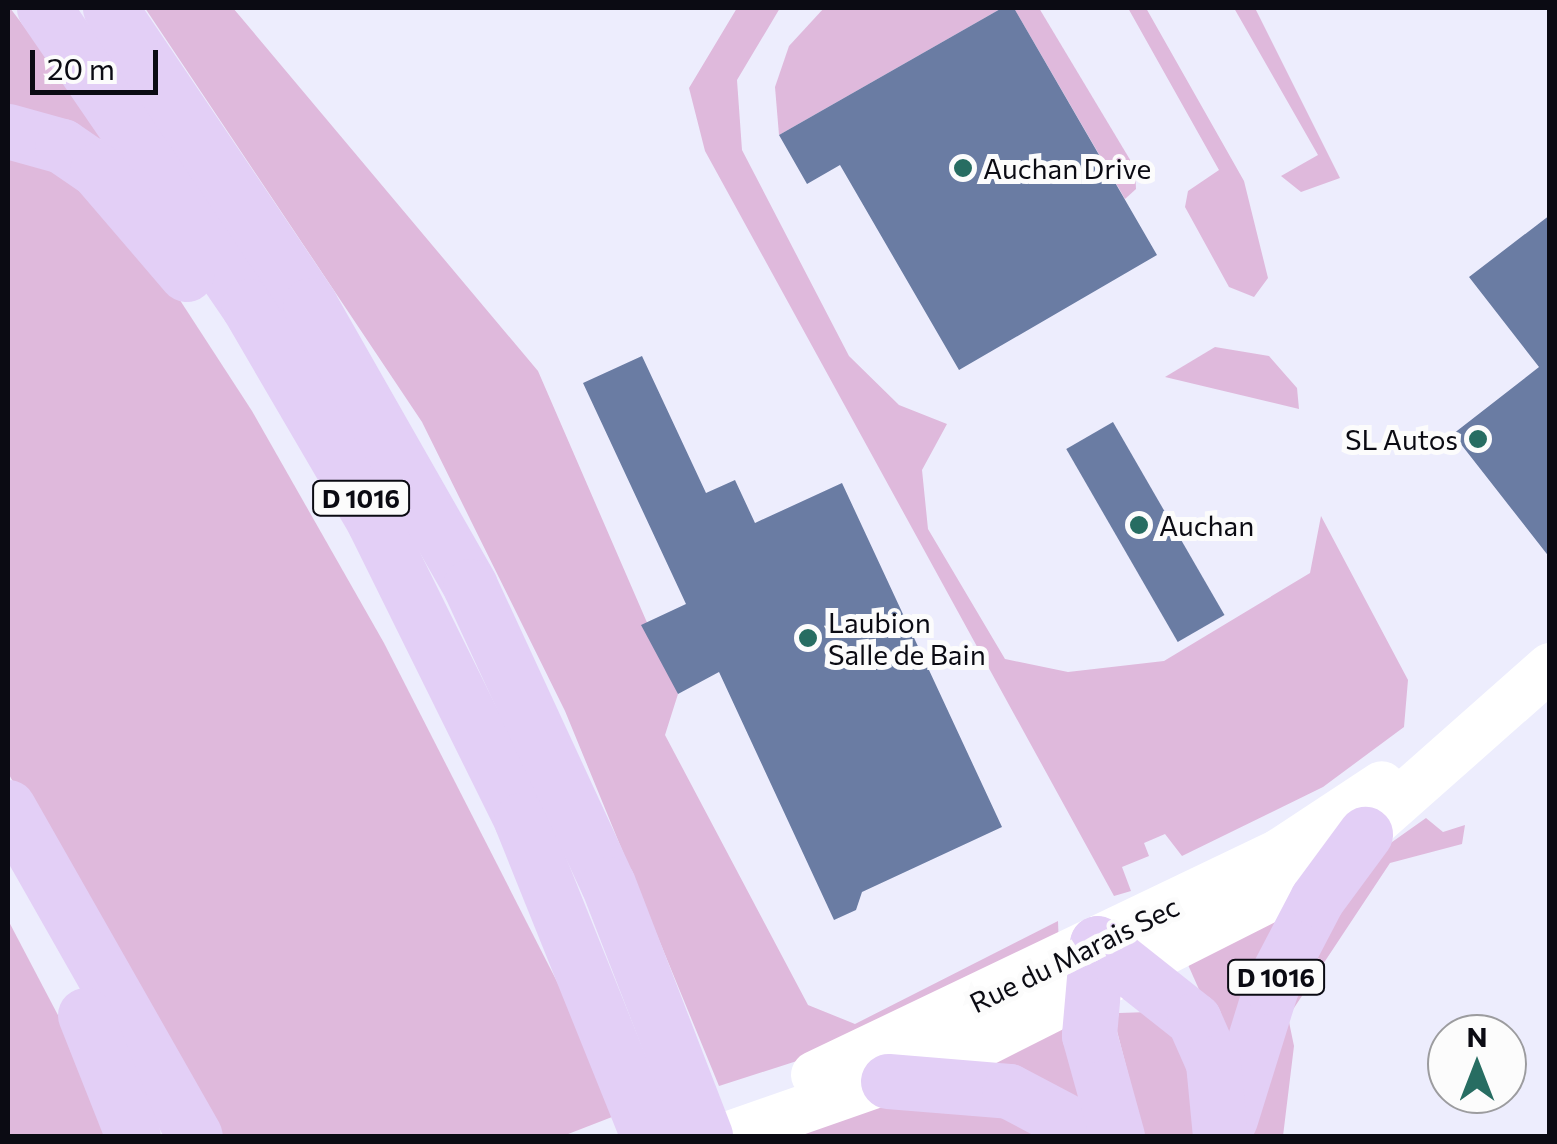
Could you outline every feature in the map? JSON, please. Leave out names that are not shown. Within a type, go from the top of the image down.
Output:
[{"type":"highway","name":"D 1016","points":[[44,8],[220,263],[374,522],[486,742],[607,1027],[647,1136]]},
{"type":"highway","name":"D 1016","points":[[110,8],[266,234],[422,496],[542,734],[652,993],[704,1136]]},
{"type":"highway","name":"D 1016","points":[[8,131],[62,146],[124,194],[374,522]]},
{"type":"highway","points":[[8,807],[196,1136]]},
{"type":"highway","name":"D 1016","points":[[1223,1136],[1271,987],[1365,834]]},
{"type":"highway","points":[[8,872],[154,1136]]},
{"type":"highway","name":"D 1016","points":[[1107,966],[1202,1033],[1223,1136]]},
{"type":"highway","points":[[1107,966],[1094,1065],[1117,1136]]},
{"type":"highway","points":[[96,1036],[134,1136]]},
{"type":"highway","points":[[888,1082],[1009,1091],[1094,1136]]},
{"type":"street","name":"Rue du Marais Sec","points":[[726,1136],[888,1082],[1107,966],[1477,723],[1550,667]]},
{"type":"street","name":"Rue du Marais Sec","points":[[647,1136],[1107,966],[1300,884],[1365,834],[1477,723]]},
{"type":"shaded area","points":[[10,8],[107,135],[107,141],[8,112]]},
{"type":"shaded area","points":[[145,8],[233,8],[538,371],[678,694],[665,735],[808,1005],[855,1024],[1058,921],[1059,948],[890,1031],[719,1086],[565,711],[422,422]]},
{"type":"shaded area","points":[[737,8],[780,8],[737,80],[742,150],[849,356],[899,405],[947,424],[922,470],[928,529],[1005,659],[1068,672],[1164,661],[1310,573],[1321,516],[1408,680],[1404,727],[1323,787],[1182,856],[1165,834],[1144,843],[1149,856],[1122,867],[1131,891],[1114,896],[705,151],[689,88]]},
{"type":"shaded area","points":[[824,8],[1002,8],[779,135],[775,87],[789,46]]},
{"type":"shaded area","points":[[1014,8],[1039,8],[1135,168],[1136,189],[1125,199]]},
{"type":"shaded area","points":[[1128,8],[1146,8],[1244,181],[1268,278],[1254,297],[1229,287],[1185,207],[1188,191],[1219,170]]},
{"type":"shaded area","points":[[1234,8],[1255,8],[1340,178],[1301,192],[1281,176],[1318,155]]},
{"type":"shaded area","points":[[8,147],[57,163],[161,271],[252,411],[384,643],[571,1009],[612,1117],[563,1136],[221,1136],[8,773]]},
{"type":"shaded area","points":[[1215,347],[1269,356],[1297,388],[1299,409],[1165,377]]},
{"type":"shaded area","points":[[1426,818],[1443,832],[1465,825],[1462,844],[1390,863],[1288,1017],[1294,1046],[1283,1136],[1239,1136],[1318,926],[1385,847]]},
{"type":"shaded area","points":[[1292,902],[1238,1040],[1222,1041],[1185,958]]},
{"type":"shaded area","points":[[8,920],[81,1059],[116,1136],[8,1136]]},
{"type":"shaded area","points":[[1149,1012],[1186,1046],[1198,1136],[1144,1136],[1116,1027],[1119,1013]]},
{"type":"shaded area","points":[[1066,1015],[1081,1099],[993,1063]]},
{"type":"shaded area","points":[[941,1098],[1058,1136],[761,1136],[860,1102]]},
{"type":"building","points":[[1002,8],[1014,8],[1157,255],[959,370],[840,165],[807,184],[779,135]]},
{"type":"building","points":[[1550,215],[1550,558],[1453,434],[1539,367],[1469,277]]},
{"type":"building","name":"Laubion Salle de Bain","points":[[642,356],[706,493],[735,480],[755,523],[842,483],[1002,827],[862,892],[856,910],[834,920],[719,672],[678,694],[641,625],[686,604],[583,383]]},
{"type":"building","points":[[1113,422],[1224,615],[1178,642],[1066,449]]},
{"type":"place","name":"Auchan Drive","points":[[963,168]]},
{"type":"place","name":"SL Autos","points":[[1478,439]]},
{"type":"place","name":"Auchan","points":[[1139,525]]},
{"type":"place","name":"Laubion Salle de Bain","points":[[808,638]]}]
